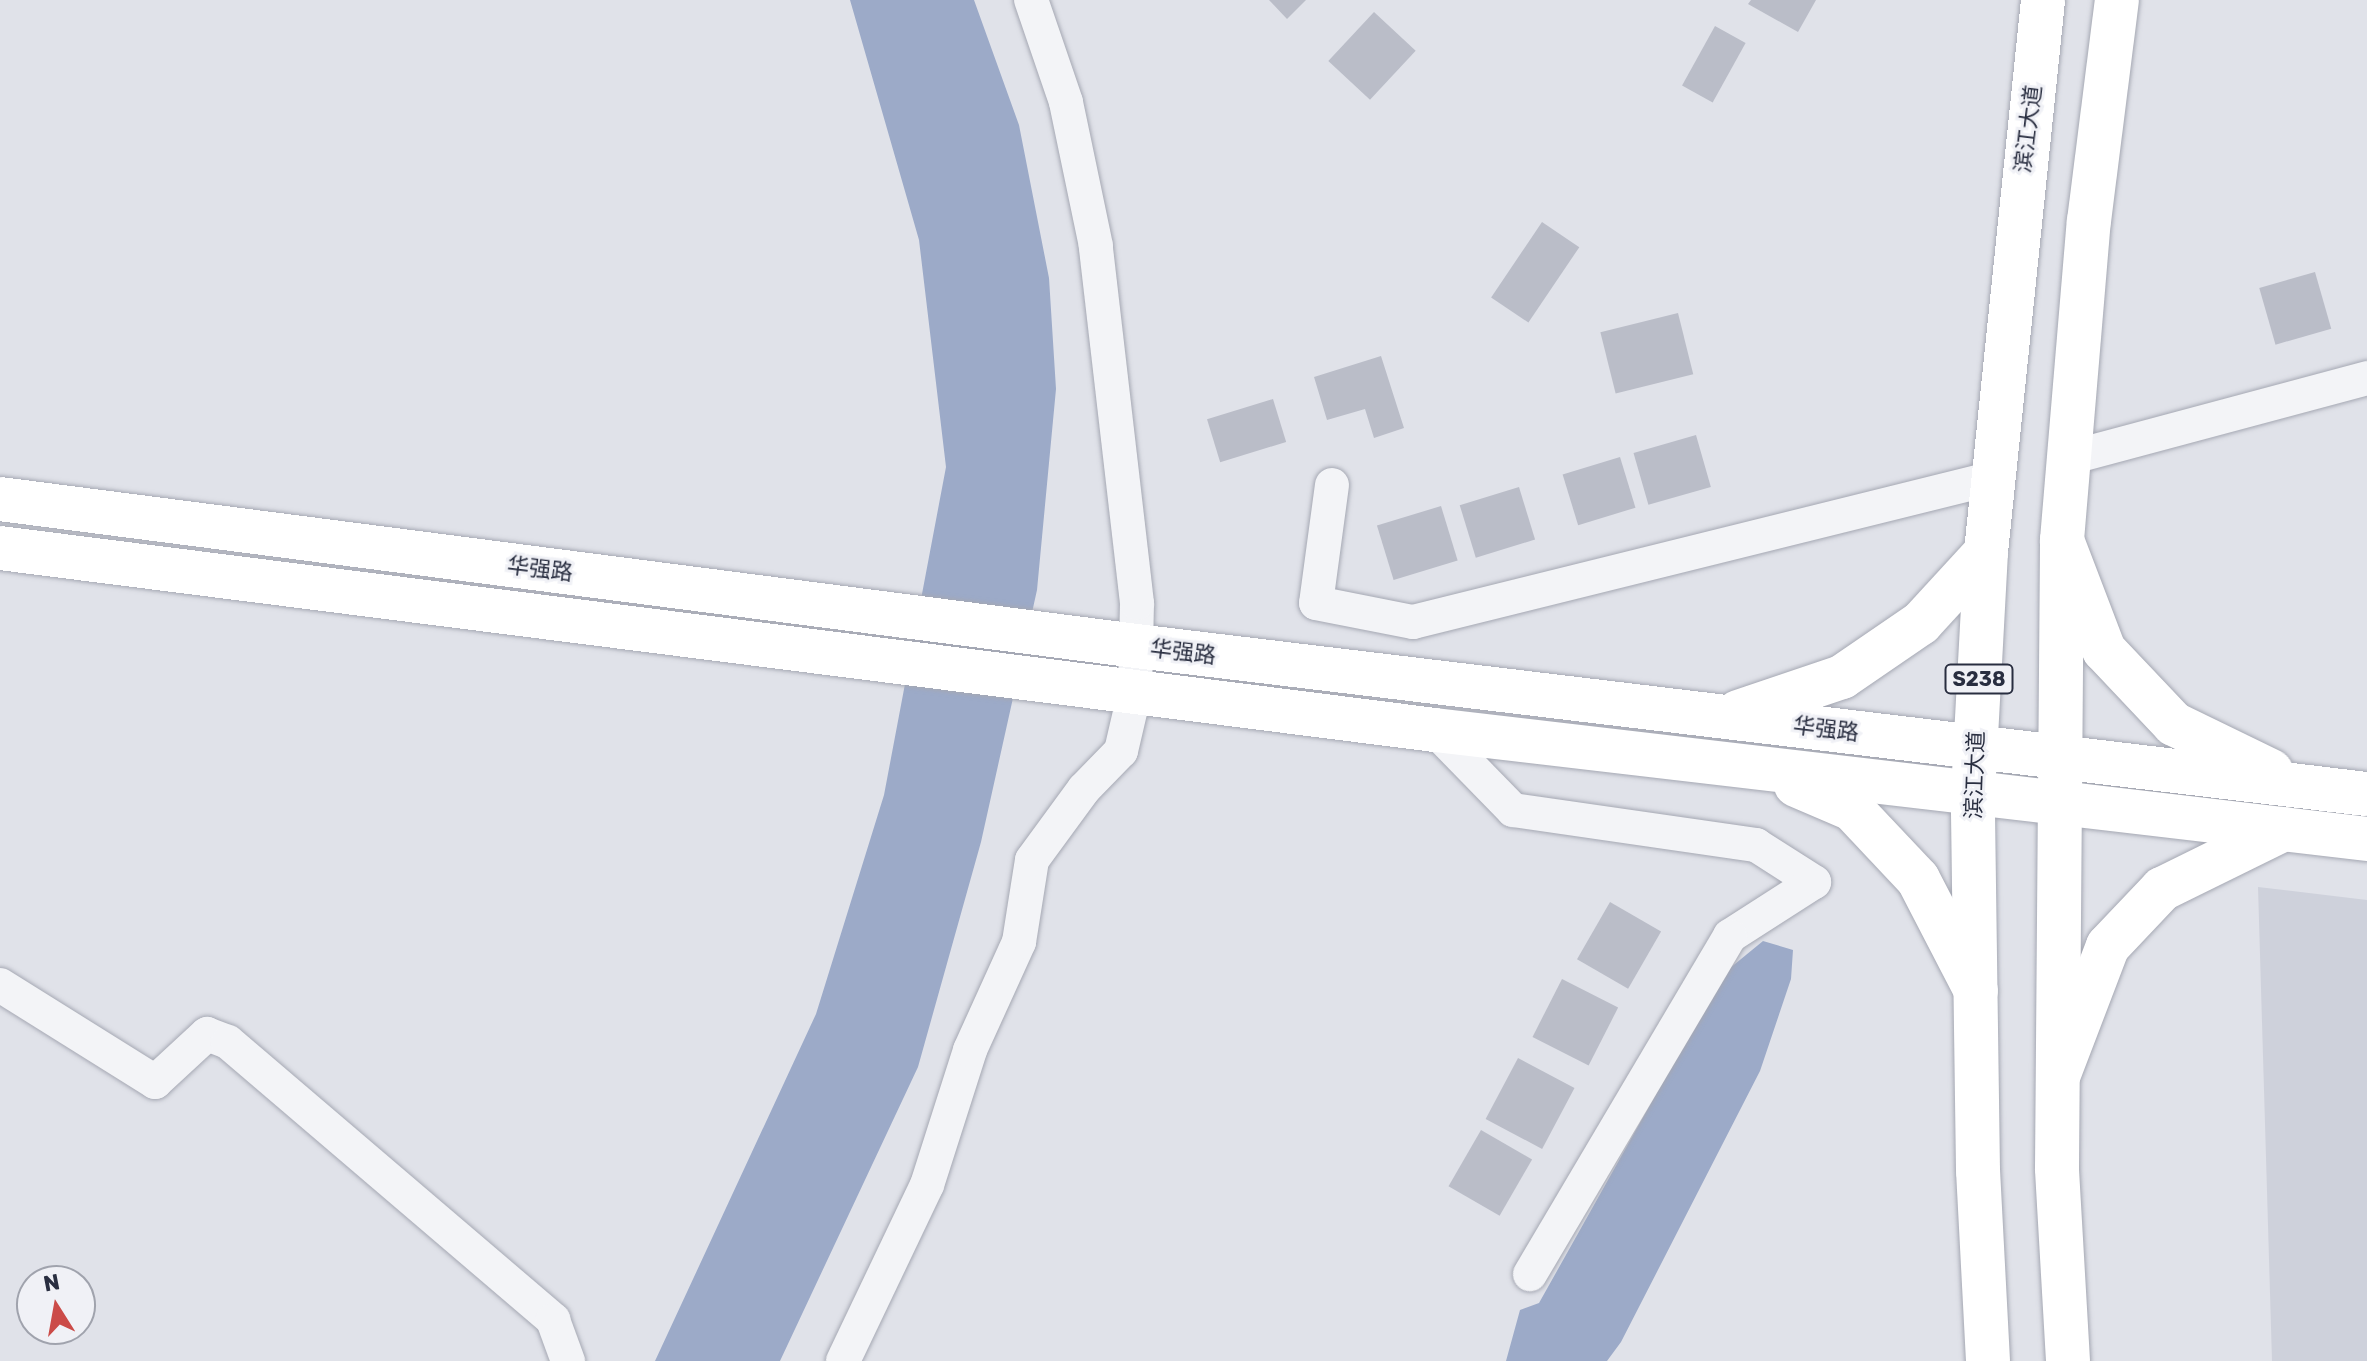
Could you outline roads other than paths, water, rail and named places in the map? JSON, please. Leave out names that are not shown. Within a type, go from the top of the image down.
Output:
[{"type":"main road","name":"滨江大道","points":[[1988,1361],[1973,792],[1986,552],[2043,0]]},
{"type":"main road","points":[[2068,1361],[2057,1080],[2057,756],[2062,540],[2089,221],[2117,0]]},
{"type":"main road","name":"华强路","points":[[0,499],[1136,646],[2367,794]]},
{"type":"main road","points":[[2062,540],[2104,650],[2174,724],[2302,786]]},
{"type":"main road","name":"华强路","points":[[0,548],[1435,730],[2367,839]]},
{"type":"main road","points":[[1726,717],[1842,677],[1921,623],[1986,552]]},
{"type":"main road","points":[[1753,766],[1852,809],[1918,879],[1976,991]]},
{"type":"main road","points":[[2057,1080],[2108,946],[2162,889],[2284,829]]},
{"type":"street","points":[[843,1361],[927,1185],[970,1050],[1019,942],[1032,860],[1084,789],[1121,751],[1135,691],[1137,603],[1096,246],[1066,102],[1031,0]]},
{"type":"street","points":[[2069,458],[2367,378]]},
{"type":"street","points":[[1332,485],[1316,603],[1413,622],[1993,478]]},
{"type":"street","points":[[1435,730],[1513,810],[1756,845],[1814,882],[1730,936],[1530,1274]]},
{"type":"street","points":[[0,985],[155,1082],[207,1034],[228,1042],[553,1320],[568,1361]]},
{"type":"water","points":[[850,0],[974,0],[1019,125],[1049,278],[1056,389],[1037,590],[981,842],[918,1067],[780,1361],[655,1361],[816,1014],[884,795],[946,467],[919,240]]},
{"type":"water","points":[[1763,941],[1793,950],[1791,979],[1760,1071],[1621,1342],[1607,1361],[1506,1361],[1520,1310],[1539,1303],[1724,973]]}]
